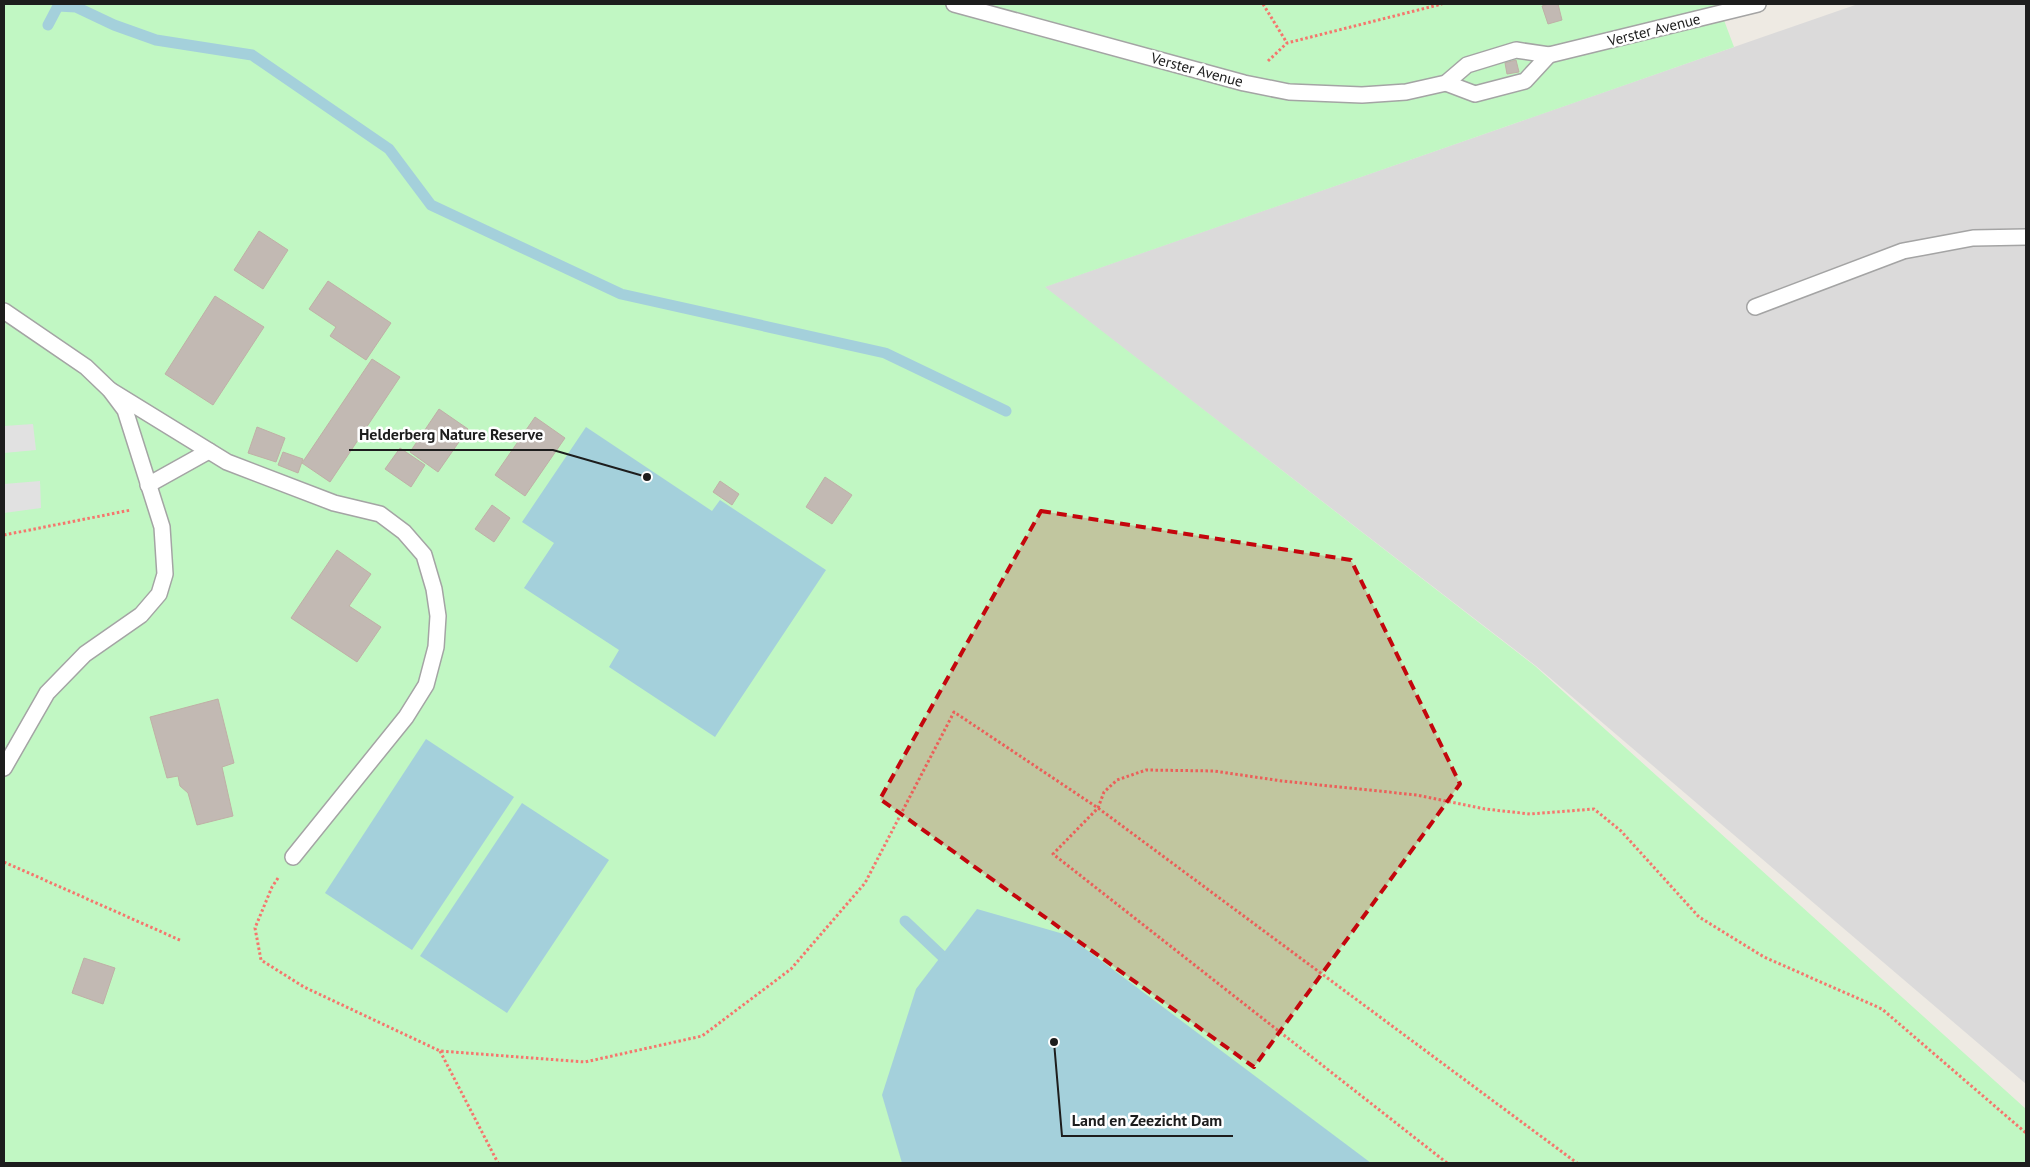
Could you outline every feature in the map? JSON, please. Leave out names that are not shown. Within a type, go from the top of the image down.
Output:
[{"type":"lane","name":"Verster Avenue","points":[[954,4],[1244,83],[1289,92],[1362,95],[1406,92],[1446,83],[1467,64],[1516,50],[1550,56],[1758,4]]},
{"type":"lane","points":[[1446,83],[1476,94],[1525,81],[1550,56]]},
{"type":"lane","points":[[1755,307],[1903,251],[1973,238],[2026,238]]},
{"type":"lane","points":[[4,311],[86,367],[110,390],[125,410],[162,527],[165,574],[159,594],[141,615],[85,654],[47,693],[4,768]]},
{"type":"lane","points":[[110,390],[227,462],[334,503],[380,514],[404,532],[424,555],[434,590],[438,616],[436,648],[426,685],[406,717],[293,857]]},
{"type":"lane","points":[[148,485],[209,451]]},
{"type":"path","points":[[1263,4],[1287,43]]},
{"type":"path","points":[[1244,83],[1287,43],[1442,4]]},
{"type":"path","points":[[4,535],[156,505]]},
{"type":"path","points":[[293,857],[272,887],[255,928],[261,960],[304,986],[440,1051],[584,1062],[702,1036],[790,969],[865,883],[954,712],[1098,808],[1576,1163]]},
{"type":"path","points":[[1447,1163],[1053,854],[1098,808],[1104,792],[1116,780],[1146,770],[1214,771],[1282,781],[1417,795],[1485,809],[1530,814],[1594,809],[1621,831],[1698,917],[1764,958],[1882,1009],[2026,1133]]},
{"type":"path","points":[[4,862],[182,941]]},
{"type":"path","points":[[440,1051],[498,1163]]},
{"type":"highlighted area","points":[[1041,511],[1351,560],[1460,784],[1254,1067],[880,799]]},
{"type":"shaded area","points":[[1858,4],[2026,4],[2026,1084],[1536,666],[1044,287]]},
{"type":"shaded area","points":[[33,424],[36,450],[4,453],[4,426]]},
{"type":"shaded area","points":[[40,481],[41,508],[4,513],[4,484]]},
{"type":"green space","points":[[4,4],[1718,4],[1734,47],[1045,287],[1535,666],[2026,1109],[2026,1163],[4,1163]]},
{"type":"water","points":[[586,427],[712,511],[720,500],[826,570],[715,737],[609,667],[619,650],[524,588],[554,543],[522,522]]},
{"type":"water","points":[[426,739],[514,797],[412,950],[325,893]]},
{"type":"water","points":[[522,803],[609,860],[507,1013],[420,956]]},
{"type":"water","points":[[977,909],[1067,935],[1371,1163],[902,1163],[882,1095],[916,989]]},
{"type":"building","points":[[1558,4],[1562,20],[1548,24],[1542,6]]},
{"type":"building","points":[[1516,60],[1519,72],[1507,74],[1505,63]]},
{"type":"building","points":[[259,231],[288,250],[263,289],[234,270]]},
{"type":"building","points":[[328,281],[391,323],[366,360],[330,336],[336,327],[309,309]]},
{"type":"building","points":[[215,296],[264,327],[213,405],[165,374]]},
{"type":"building","points":[[372,359],[400,377],[330,482],[302,463]]},
{"type":"building","points":[[439,409],[468,429],[438,472],[410,452]]},
{"type":"building","points":[[535,417],[565,438],[525,496],[495,475]]},
{"type":"building","points":[[257,427],[285,438],[276,462],[248,453]]},
{"type":"building","points":[[400,448],[425,465],[411,487],[385,469]]},
{"type":"building","points":[[283,452],[303,459],[298,473],[278,465]]},
{"type":"building","points":[[825,477],[852,495],[832,524],[806,507]]},
{"type":"building","points":[[720,481],[739,494],[732,505],[713,492]]},
{"type":"building","points":[[492,505],[510,518],[494,542],[475,529]]},
{"type":"building","points":[[337,550],[371,574],[349,606],[381,627],[357,662],[291,618]]},
{"type":"building","points":[[218,699],[234,763],[222,767],[233,816],[197,825],[188,793],[180,786],[178,776],[167,778],[150,717]]},
{"type":"building","points":[[84,958],[115,968],[103,1004],[72,993]]},
{"type":"waterway","points":[[48,25],[58,6],[76,7],[114,25],[156,40],[252,55],[389,149],[431,205],[621,294],[885,353],[1006,411]]},
{"type":"waterway","points":[[905,921],[942,956]]},
{"type":"place","name":"Helderberg Nature Reserve","points":[[647,477]]},
{"type":"place","name":"Land en Zeezicht Dam","points":[[1054,1042]]}]
